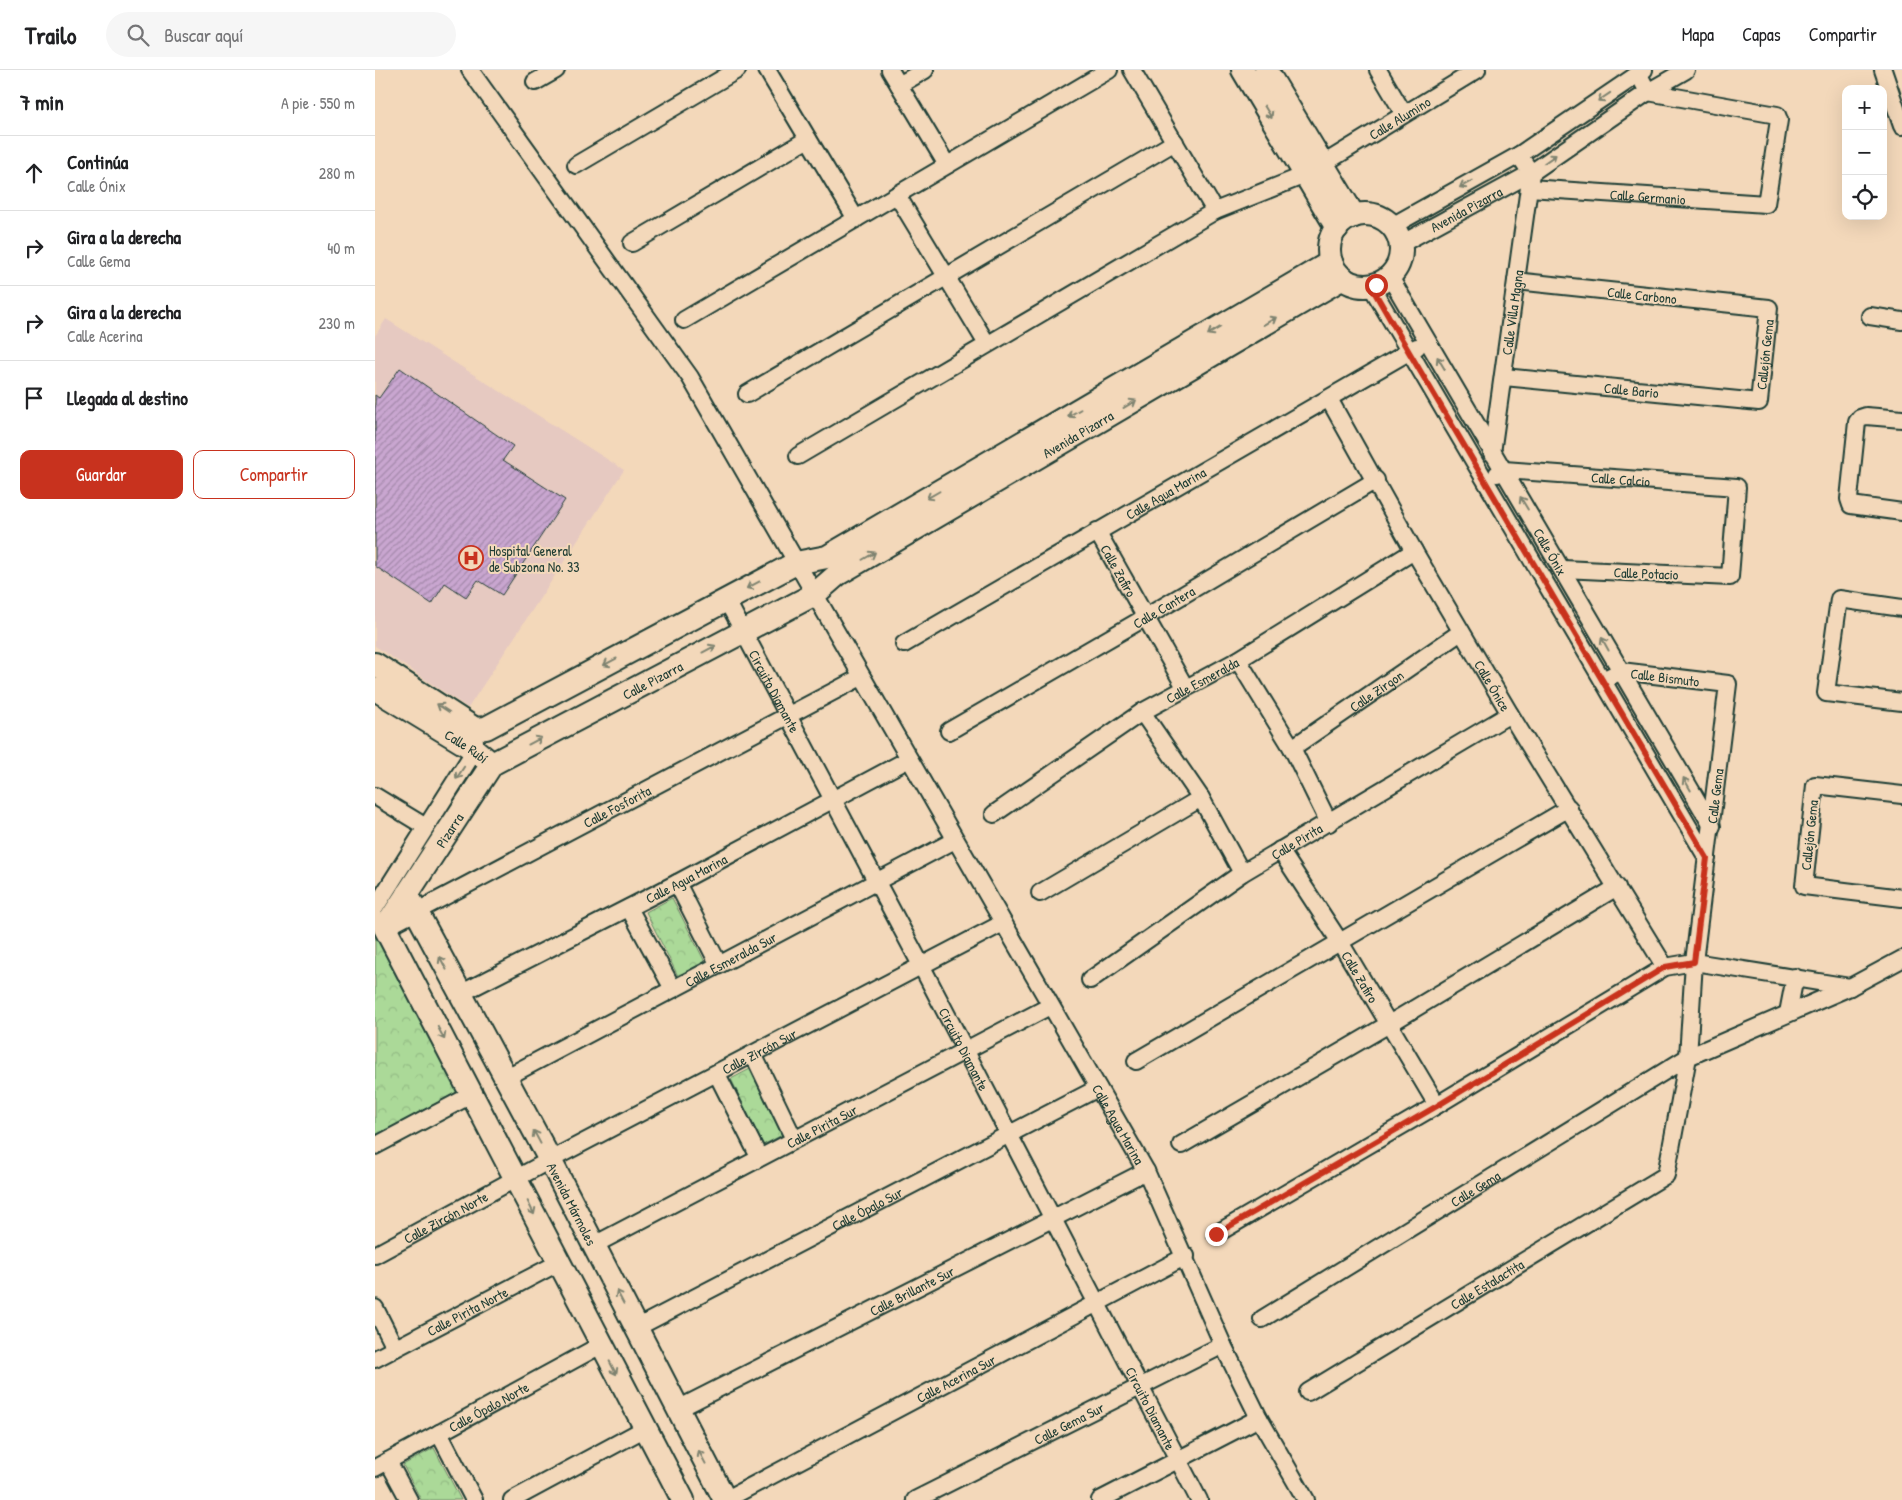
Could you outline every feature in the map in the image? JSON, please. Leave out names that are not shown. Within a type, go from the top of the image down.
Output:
[{"type":"street","name":"Calle Agua Marina","points":[[471,70],[690,377],[1146,1171],[1186,1256],[1223,1345],[1259,1418],[1306,1500]]},
{"type":"street","points":[[535,82],[556,70]]},
{"type":"street","points":[[576,165],[737,70]]},
{"type":"street","points":[[767,70],[856,219]]},
{"type":"street","points":[[890,70],[947,166]]},
{"type":"street","points":[[899,85],[925,70]]},
{"type":"street","points":[[684,320],[1109,70]]},
{"type":"street","points":[[1132,70],[1215,211]]},
{"type":"street","points":[[1243,70],[1314,169]]},
{"type":"street","points":[[1266,70],[1314,169],[1345,222]]},
{"type":"street","points":[[1378,70],[1403,114]]},
{"type":"street","name":"Calle Alumino","points":[[798,456],[1215,211],[1314,169],[1477,70]]},
{"type":"street","name":"Avenida Pizarra","points":[[1397,235],[1530,180],[1648,92],[1685,70]]},
{"type":"street","points":[[1883,70],[1902,126]]},
{"type":"street","name":"Avenida Pizarra","points":[[1397,235],[1641,72],[1648,92]]},
{"type":"street","name":"Calle Germanio","points":[[1530,180],[1767,204],[1779,120],[1777,115],[1648,92]]},
{"type":"street","points":[[632,243],[808,139]]},
{"type":"street","points":[[747,394],[1175,142]]},
{"type":"street","points":[[1519,155],[1530,180]]},
{"type":"street","name":"Calle Villa Magna","points":[[1494,451],[1515,281],[1530,180]]},
{"type":"street","points":[[897,195],[987,344]]},
{"type":"street","points":[[1375,215],[1397,235],[1401,259],[1381,281],[1357,286],[1337,270],[1330,241],[1345,222],[1375,215]]},
{"type":"street","name":"Avenida Pizarra","points":[[815,594],[832,566],[1337,270]]},
{"type":"street","name":"Calle Ónix","points":[[1381,281],[1428,341],[1563,569],[1711,826]]},
{"type":"street","name":"Calle Ónix","points":[[1381,281],[1409,352],[1707,858]]},
{"type":"street","name":"Calle Carbono","points":[[1515,281],[1769,308]]},
{"type":"street","name":"Callejón Gema","points":[[1759,402],[1769,308]]},
{"type":"street","points":[[1870,316],[1902,321]]},
{"type":"street","name":"Calle Agua Marina","points":[[904,644],[1428,341]]},
{"type":"street","name":"Calle Bario","points":[[1504,377],[1759,402]]},
{"type":"street","name":"Calle Ónice","points":[[1329,399],[1414,551],[1509,714],[1569,808],[1665,967]]},
{"type":"street","points":[[1902,419],[1866,416],[1859,418],[1849,499],[1851,505],[1902,512]]},
{"type":"street","points":[[1483,475],[1494,451]]},
{"type":"street","points":[[1483,475],[1504,470]]},
{"type":"street","name":"Calle Calcio","points":[[1504,470],[1737,487],[1730,576]]},
{"type":"street","name":"Calle Cantera","points":[[949,731],[1146,617],[1376,480]]},
{"type":"street","name":"Calle Zafiro","points":[[1097,531],[1185,687]]},
{"type":"street","name":"Calle Esmeralda","points":[[994,814],[1142,712],[1185,687],[1238,660],[1414,551]]},
{"type":"street","name":"Avenida Pizarra","points":[[796,563],[832,566]]},
{"type":"street","points":[[375,908],[425,827],[482,743],[726,599],[796,563]]},
{"type":"street","name":"Calle Potacio","points":[[1563,569],[1730,576]]},
{"type":"street","name":"Calle Pizarra","points":[[482,743],[744,631],[815,594]]},
{"type":"street","name":"Circuito Diamante","points":[[726,599],[921,965],[1199,1500]]},
{"type":"street","points":[[1902,608],[1839,599],[1826,693],[1902,702]]},
{"type":"street","name":"Calle Zirgon","points":[[1291,748],[1461,632]]},
{"type":"street","points":[[1238,660],[1291,748],[1329,823]]},
{"type":"street","name":"Calle Rubí","points":[[375,664],[482,743]]},
{"type":"street","name":"Calle Bismuto","points":[[1603,680],[1621,672],[1728,684]]},
{"type":"street","name":"Calle Fosforita","points":[[411,903],[789,716],[861,677]]},
{"type":"street","name":"Calle Gema","points":[[1666,1175],[1688,1057],[1694,962],[1728,684]]},
{"type":"street","name":"Calle Rubí","points":[[375,689],[482,743]]},
{"type":"street","points":[[1142,712],[1201,798],[1242,873]]},
{"type":"street","name":"Calle Pirita","points":[[1090,980],[1242,873],[1329,823],[1509,714]]},
{"type":"street","name":"Pizarra","points":[[380,923],[411,903],[482,743]]},
{"type":"street","name":"Calle Agua Marina","points":[[460,994],[677,883],[909,759]]},
{"type":"street","name":"Callejón Gema","points":[[1902,795],[1815,785],[1804,886],[1902,898]]},
{"type":"street","points":[[375,796],[425,827]]},
{"type":"street","points":[[1040,893],[1201,798]]},
{"type":"street","points":[[1136,1062],[1569,808]]},
{"type":"street","name":"Calle Esmeralda Sur","points":[[505,1078],[955,840]]},
{"type":"street","name":"Calle Zafiro","points":[[1280,850],[1340,942],[1437,1106]]},
{"type":"street","points":[[677,883],[719,965]]},
{"type":"street","points":[[1181,1145],[1389,1024],[1617,887]]},
{"type":"street","name":"Avenida Mármoles","points":[[411,903],[550,1160],[725,1500]]},
{"type":"street","points":[[629,908],[673,989]]},
{"type":"street","points":[[380,923],[473,1094],[558,1263],[683,1500]]},
{"type":"street","name":"Calle Zircón Sur","points":[[516,1179],[754,1056],[921,965],[1003,924]]},
{"type":"street","name":"Calle Gema","points":[[1261,1319],[1688,1057],[1788,1012],[1850,987],[1902,959]]},
{"type":"street","points":[[1216,1234],[1437,1106],[1665,967],[1694,962],[1850,987]]},
{"type":"street","points":[[1788,1012],[1795,977]]},
{"type":"street","name":"Calle Pirita Sur","points":[[593,1246],[759,1157],[1050,1006]]},
{"type":"street","points":[[754,1056],[794,1139]]},
{"type":"street","points":[[717,1074],[759,1157]]},
{"type":"street","name":"Calle Ópalo Sur","points":[[636,1328],[1098,1088]]},
{"type":"street","points":[[375,1146],[473,1094]]},
{"type":"street","name":"Calle Brillante Sur","points":[[677,1409],[1053,1220],[1146,1171]]},
{"type":"street","name":"Calle Estalactita","points":[[1307,1392],[1666,1175]]},
{"type":"street","name":"Calle Zircón Norte","points":[[375,1255],[516,1179]]},
{"type":"street","name":"Calle Acerina Sur","points":[[725,1500],[1186,1256]]},
{"type":"street","name":"Calle Pirita Norte","points":[[375,1359],[558,1263]]},
{"type":"street","points":[[375,1308],[395,1348]]},
{"type":"street","name":"Calle Ópalo Norte","points":[[382,1465],[601,1345]]},
{"type":"street","name":"Calle Gema Sur","points":[[915,1500],[1223,1345]]},
{"type":"street","points":[[1100,1500],[1259,1418]]},
{"type":"street","points":[[512,1500],[644,1429]]},
{"type":"street","points":[[439,1433],[474,1500]]},
{"type":"street","points":[[382,1465],[409,1500]]},
{"type":"shaded area","name":"Hospital General de Subzona No. 33","points":[[386,319],[624,470],[468,708],[375,646],[375,336]]},
{"type":"green space","points":[[672,898],[705,962],[678,976],[646,912]]},
{"type":"green space","points":[[378,933],[463,1089],[375,1136],[375,938]]},
{"type":"green space","points":[[750,1069],[782,1135],[763,1145],[731,1079]]},
{"type":"green space","points":[[434,1448],[461,1500],[421,1500],[403,1465]]},
{"type":"building","points":[[400,368],[513,446],[503,460],[565,500],[502,595],[478,580],[466,597],[445,583],[432,604],[375,566],[375,395],[379,398]]},
{"type":"place","name":"Hospital General de Subzona No. 33","points":[[471,558]]},
{"type":"route","points":[[1216,1234],[1437,1106],[1665,967],[1694,962],[1707,858],[1371,286],[1376,285]]}]
